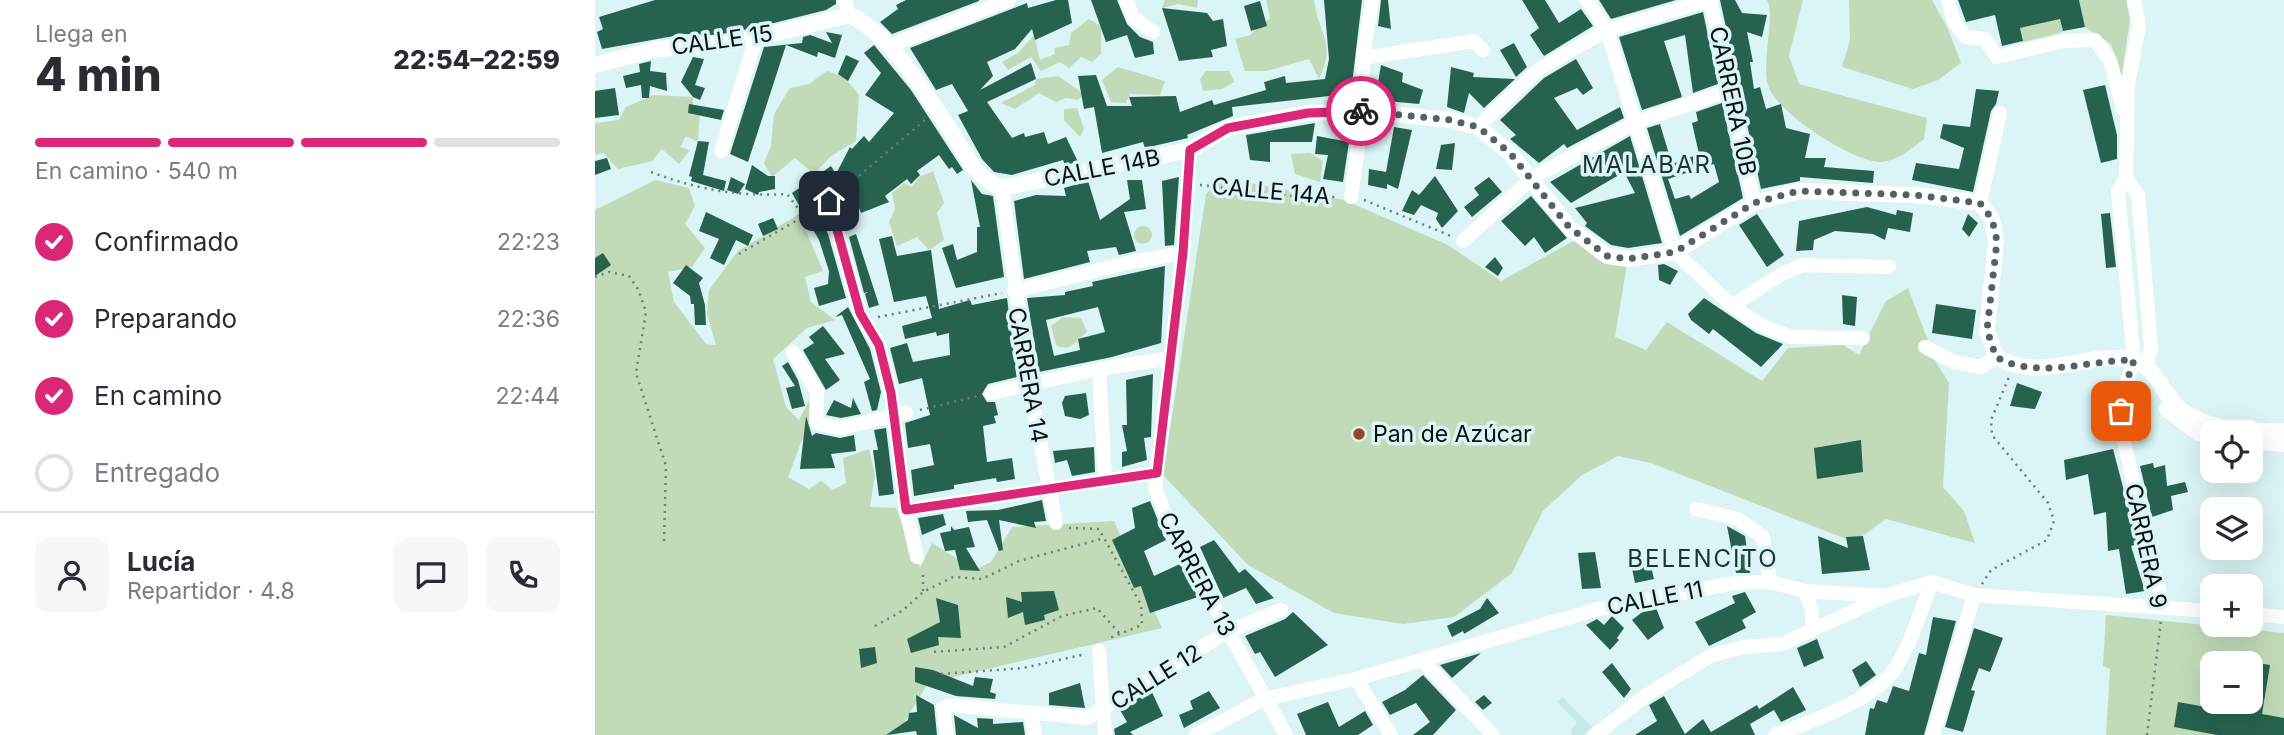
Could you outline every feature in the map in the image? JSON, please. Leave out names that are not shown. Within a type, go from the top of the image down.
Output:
[{"type":"street","points":[[889,46],[1009,0]]},
{"type":"street","points":[[1126,0],[1133,17],[1153,32]]},
{"type":"street","points":[[1351,197],[1363,111],[1363,58],[1372,0]]},
{"type":"street","points":[[1587,0],[1607,30],[1675,252],[1732,306],[1761,326],[1791,337],[1863,338]]},
{"type":"street","points":[[1710,0],[1607,30],[1538,70],[1478,127],[1510,153],[1569,227],[1607,256],[1628,259],[1675,252],[1754,203],[1799,191],[1914,195],[1980,203],[1992,219],[1997,241],[1987,330],[1996,357],[2013,367],[2034,369],[2107,360],[2140,363],[2181,410],[2202,422],[2238,429],[2284,431]]},
{"type":"street","name":"CARRERA 10B","points":[[1710,0],[1754,203]]},
{"type":"street","points":[[1948,0],[1954,22],[1966,37],[1985,38],[1997,57],[2064,41],[2095,40],[2110,60],[2127,124]]},
{"type":"street","points":[[2127,124],[2128,84],[2139,26],[2134,0]]},
{"type":"street","points":[[847,4],[889,46],[937,110],[977,173],[986,183],[1002,188]]},
{"type":"street","name":"CALLE 15","points":[[595,65],[657,49],[719,45],[756,38],[847,4]]},
{"type":"street","points":[[721,151],[756,38]]},
{"type":"street","points":[[1363,58],[1455,42],[1474,41],[1483,50]]},
{"type":"street","points":[[1463,241],[1532,178],[1636,122],[1731,90]]},
{"type":"street","name":"CALLE 14B","points":[[1002,188],[1190,150],[1228,128],[1308,113],[1363,111],[1450,120],[1478,127]]},
{"type":"street","points":[[1980,203],[2000,113]]},
{"type":"street","name":"CARRERA 9","points":[[2127,124],[2126,178],[2138,195],[2151,347],[2122,396],[2120,425],[2163,607]]},
{"type":"street","name":"CARRERA 13","points":[[1190,150],[1190,184],[1183,253],[1155,487],[1168,523],[1286,735]]},
{"type":"street","name":"CARRERA 14","points":[[1002,188],[1014,291],[1047,488],[1056,523]]},
{"type":"street","points":[[829,201],[865,320],[879,345],[900,415],[906,510],[917,557]]},
{"type":"street","points":[[1014,291],[1131,262],[1183,253]]},
{"type":"street","points":[[1732,306],[1780,275],[1802,265],[1889,267]]},
{"type":"street","points":[[1925,346],[1954,362],[1981,367],[1996,357]]},
{"type":"street","points":[[793,352],[817,392],[816,422],[841,428],[900,415]]},
{"type":"street","points":[[991,393],[1099,369],[1171,358]]},
{"type":"street","points":[[2140,363],[2157,399],[2183,424],[2200,433]]},
{"type":"street","points":[[1099,369],[1105,481]]},
{"type":"street","points":[[2263,442],[2284,444]]},
{"type":"street","points":[[906,510],[1157,473]]},
{"type":"street","points":[[1696,509],[1738,519],[1763,537],[1767,544],[1770,582]]},
{"type":"street","name":"CALLE 11","points":[[1196,735],[1264,699],[1423,661],[1598,609],[1734,583],[1770,582],[1805,590],[1885,596],[1932,582]]},
{"type":"street","points":[[1775,735],[1829,715],[1880,685],[1896,667],[1932,582],[1974,595],[2200,610]]},
{"type":"street","points":[[1805,590],[1812,611],[1813,630]]},
{"type":"street","points":[[1933,735],[1974,595]]},
{"type":"street","points":[[1600,733],[1649,694],[1710,656],[1745,647],[1781,644],[1885,596]]},
{"type":"street","name":"CALLE 12","points":[[947,735],[943,708],[950,705],[1072,719],[1087,718],[1228,631],[1281,610]]},
{"type":"street","points":[[2263,615],[2284,617]]},
{"type":"street","points":[[1099,651],[1105,735]]},
{"type":"street","points":[[1423,661],[1493,735]]},
{"type":"street","points":[[1356,679],[1391,735]]},
{"type":"street","points":[[1031,714],[1035,735]]},
{"type":"path","points":[[739,254],[829,201],[937,110]]},
{"type":"path","points":[[650,172],[691,187],[750,196],[787,194],[804,216]]},
{"type":"path","name":"CALLE 14A","points":[[1190,184],[1232,186],[1300,197],[1351,197],[1426,223],[1463,241]]},
{"type":"path","points":[[595,277],[609,272],[629,276],[638,289],[646,312],[636,373],[666,466],[664,542]]},
{"type":"path","points":[[865,320],[1014,291]]},
{"type":"path","points":[[1974,595],[1991,570],[2047,540],[2054,521],[2048,503],[1992,435],[1991,420],[2013,367]]},
{"type":"path","points":[[900,415],[991,393]]},
{"type":"path","points":[[941,674],[1023,668],[1099,651],[1108,638],[1142,625],[1141,605],[1099,529],[1060,528],[1056,523]]},
{"type":"path","points":[[875,626],[902,611],[923,593],[953,577],[982,579],[1019,561],[1105,538]]},
{"type":"path","points":[[917,557],[923,570],[923,593]]},
{"type":"path","name":"CARRERA 9","points":[[2147,735],[2163,607]]},
{"type":"path","points":[[934,652],[1004,647],[1062,616],[1097,608],[1119,634]]},
{"type":"shaded area","points":[[1562,697],[1592,727],[1584,735],[1573,735],[1570,731],[1577,722],[1557,702]]},
{"type":"green space","points":[[1165,0],[1198,1],[1197,8],[1178,4],[1162,8]]},
{"type":"green space","points":[[1266,0],[1314,0],[1326,46],[1324,66],[1319,79],[1309,59],[1266,71],[1245,71],[1235,39],[1250,35],[1270,18]]},
{"type":"green space","points":[[1767,0],[1803,0],[1789,56],[1799,84],[1927,118],[1924,139],[1904,154],[1881,162],[1868,160],[1835,145],[1799,121],[1774,96],[1768,85],[1766,63],[1770,16]]},
{"type":"green space","points":[[1849,0],[1932,0],[1948,29],[1961,63],[1938,80],[1913,89],[1842,67],[1850,40]]},
{"type":"green space","points":[[2013,0],[2056,0],[2063,32],[2023,42]]},
{"type":"green space","points":[[2079,0],[2126,0],[2130,19],[2121,79],[2111,44],[2085,27]]},
{"type":"green space","points":[[1089,19],[1101,26],[1101,54],[1092,62],[1081,57],[1069,68],[1060,62],[1041,71],[1031,57],[1008,70],[1002,62],[1018,53],[1034,35],[1040,60],[1055,54],[1054,48],[1069,45],[1071,33]]},
{"type":"green space","points":[[1118,67],[1165,81],[1160,95],[1130,94],[1126,103],[1111,102],[1102,80]]},
{"type":"green space","points":[[827,71],[844,77],[859,95],[856,141],[831,156],[814,174],[795,158],[772,177],[764,163],[771,146],[774,114],[790,88],[809,84]]},
{"type":"green space","points":[[1206,71],[1229,71],[1234,82],[1222,89],[1203,91],[1200,79]]},
{"type":"green space","points":[[1058,76],[1084,94],[1078,100],[1066,98],[1056,102],[1039,93],[1015,109],[1001,103],[1035,85],[1036,79]]},
{"type":"green space","points":[[654,95],[693,97],[693,106],[700,110],[698,142],[686,136],[680,147],[690,150],[679,164],[662,149],[652,161],[618,169],[603,153],[595,155],[595,123],[619,120],[626,107]]},
{"type":"green space","points":[[1077,108],[1084,129],[1080,137],[1064,120],[1064,109]]},
{"type":"green space","points":[[1310,153],[1323,161],[1320,182],[1295,174],[1291,154]]},
{"type":"green space","points":[[933,171],[944,203],[937,213],[944,240],[929,250],[917,237],[897,246],[889,222],[895,209],[892,193],[904,183],[912,187],[919,177]]},
{"type":"green space","points":[[1221,178],[1344,200],[1448,245],[1501,281],[1579,238],[1627,264],[1615,337],[1646,350],[1667,322],[1762,381],[1788,348],[1843,345],[1859,355],[1886,301],[1908,288],[1936,362],[1949,383],[1943,487],[1964,511],[1975,543],[1886,519],[1854,542],[1651,463],[1618,456],[1582,475],[1543,511],[1512,573],[1454,617],[1403,624],[1334,613],[1248,565],[1163,475],[1206,194]]},
{"type":"green space","points":[[655,180],[689,188],[695,206],[685,224],[705,248],[692,267],[668,272],[674,302],[706,344],[716,345],[707,314],[709,290],[738,251],[799,214],[823,271],[805,277],[811,302],[835,320],[807,328],[773,359],[786,407],[799,420],[809,401],[821,405],[810,419],[788,477],[809,489],[821,481],[833,490],[846,483],[843,458],[869,449],[875,475],[870,507],[896,508],[920,568],[932,543],[975,570],[991,562],[1012,527],[1114,521],[1162,628],[928,683],[897,735],[595,735],[595,210]]},
{"type":"green space","points":[[1143,226],[1149,229],[1152,235],[1149,241],[1143,244],[1137,241],[1134,235],[1137,229]]},
{"type":"green space","points":[[1063,317],[1081,318],[1087,332],[1073,345],[1065,348],[1056,345],[1051,326]]},
{"type":"green space","points":[[2106,615],[2200,625],[2200,637],[2263,637],[2263,631],[2284,633],[2284,735],[2106,735],[2110,669],[2103,666]]},
{"type":"building","points":[[655,0],[836,0],[836,4],[826,10],[754,28],[717,35],[685,34],[602,49],[597,32],[603,29],[599,17]]},
{"type":"building","points":[[906,0],[979,1],[892,34],[880,22],[898,9],[896,5]]},
{"type":"building","points":[[1056,0],[1068,0],[1072,23],[1035,40],[1032,29],[1015,49],[987,62],[993,76],[980,90],[1031,63],[1036,79],[987,102],[1012,138],[1024,133],[1025,137],[1044,132],[1048,144],[1066,137],[1078,162],[1065,165],[1063,160],[1012,175],[994,172],[982,159],[958,115],[968,111],[952,84],[936,90],[910,48],[1027,3],[1028,8]]},
{"type":"building","points":[[1091,0],[1117,0],[1127,24],[1140,37],[1153,42],[1154,54],[1135,58],[1127,35],[1106,42]]},
{"type":"building","points":[[1324,0],[1362,0],[1350,101],[1329,102],[1329,96],[1232,107],[1233,116],[1187,135],[1188,138],[1145,148],[1143,142],[1102,153],[1094,107],[1084,109],[1078,76],[1096,75],[1107,106],[1132,106],[1129,97],[1176,96],[1180,112],[1212,100],[1214,105],[1266,90],[1264,82],[1285,76],[1286,83],[1325,79],[1329,59]]},
{"type":"building","points":[[1381,0],[1388,0],[1391,29],[1378,26]]},
{"type":"building","points":[[1522,0],[1545,0],[1559,23],[1581,9],[1593,26],[1544,56],[1530,35],[1539,28]]},
{"type":"building","points":[[1599,0],[1676,0],[1611,19]]},
{"type":"building","points":[[1720,0],[1735,0],[1742,13],[1767,15],[1762,37],[1747,32],[1753,62],[1750,62],[1754,89],[1760,87],[1766,109],[1781,104],[1786,128],[1810,134],[1805,158],[1826,158],[1824,167],[1874,171],[1873,183],[1800,177],[1800,181],[1761,189]]},
{"type":"building","points":[[1958,0],[2079,0],[2085,27],[2063,31],[2060,19],[2020,28],[2023,41],[2002,46],[1995,15],[1966,22]]},
{"type":"building","points":[[1260,1],[1267,26],[1251,31],[1244,6]]},
{"type":"building","points":[[1162,8],[1207,13],[1213,21],[1223,19],[1227,46],[1211,50],[1213,57],[1179,61]]},
{"type":"building","points":[[1703,12],[1718,84],[1693,93],[1685,35],[1664,41],[1682,97],[1642,110],[1619,37]]},
{"type":"building","points":[[826,32],[842,35],[835,58],[818,52],[817,57],[786,45],[748,162],[730,154],[764,47],[802,43],[803,37],[810,35],[832,43]]},
{"type":"building","points":[[1514,43],[1527,67],[1516,77],[1500,50]]},
{"type":"building","points":[[874,45],[911,90],[963,170],[957,174],[952,167],[949,169],[939,155],[917,171],[920,175],[911,184],[907,179],[885,196],[889,202],[861,213],[859,208],[856,209],[847,184],[833,193],[823,194],[814,206],[828,234],[846,298],[819,306],[814,288],[828,284],[829,271],[819,240],[792,193],[831,166],[836,174],[850,147],[852,149],[864,136],[869,142],[894,113],[865,95],[881,73],[864,53]]},
{"type":"building","points":[[846,55],[859,61],[848,81],[838,74]]},
{"type":"building","points":[[693,57],[704,59],[695,85],[705,88],[700,100],[693,97],[681,82]]},
{"type":"building","points":[[1576,59],[1593,88],[1583,95],[1577,88],[1554,98],[1577,130],[1620,107],[1624,118],[1567,148],[1564,144],[1539,163],[1510,139],[1516,135],[1500,120],[1544,78]]},
{"type":"building","points":[[651,61],[650,71],[666,73],[667,91],[650,86],[649,98],[642,98],[641,85],[626,88],[623,76],[640,72],[639,64]]},
{"type":"building","points":[[1381,65],[1403,73],[1402,82],[1423,90],[1419,104],[1375,100]]},
{"type":"building","points":[[1451,67],[1474,73],[1473,77],[1515,79],[1484,108],[1469,93],[1464,113],[1447,107]]},
{"type":"building","points":[[2105,85],[2117,135],[2117,159],[2101,163],[2083,90]]},
{"type":"building","points":[[615,88],[619,115],[595,118],[595,91]]},
{"type":"building","points":[[1976,89],[1999,91],[1991,111],[1973,192],[1912,180],[1916,163],[1959,169],[1964,148],[1940,138],[1943,124],[1970,127]]},
{"type":"building","points":[[1722,103],[1743,198],[1680,236],[1647,128],[1660,124],[1672,164],[1699,154],[1692,123],[1698,121],[1696,112]],"holes":[[[1714,164],[1719,182],[1691,199],[1689,195],[1675,199],[1668,179]]]},
{"type":"building","points":[[689,104],[724,110],[721,120],[688,113]]},
{"type":"building","points":[[1315,123],[1312,142],[1270,142],[1270,162],[1250,160],[1246,135]]},
{"type":"building","points":[[1394,127],[1412,130],[1398,189],[1387,184],[1387,189],[1368,185],[1369,169],[1386,172]]},
{"type":"building","points":[[1317,136],[1349,142],[1343,182],[1323,179],[1328,155],[1315,154]]},
{"type":"building","points":[[1630,136],[1662,243],[1628,248],[1611,245],[1585,226],[1587,223],[1575,208],[1635,193],[1624,172],[1571,203],[1550,182]]},
{"type":"building","points":[[698,141],[709,142],[703,175],[726,181],[724,191],[691,181],[692,177],[689,176]]},
{"type":"building","points":[[1455,143],[1452,170],[1436,169],[1441,145]]},
{"type":"building","points":[[607,158],[611,169],[595,175],[595,161]]},
{"type":"building","points":[[752,165],[768,176],[775,176],[775,189],[759,192],[758,195],[745,189]]},
{"type":"building","points":[[1435,176],[1458,211],[1442,228],[1436,219],[1438,213],[1421,205],[1414,215],[1402,211],[1412,190],[1419,195]]},
{"type":"building","points":[[731,177],[745,184],[738,194],[727,190]]},
{"type":"building","points":[[1179,177],[1174,245],[1165,246],[1162,181]]},
{"type":"building","points":[[1489,177],[1502,192],[1472,217],[1464,207],[1479,195],[1474,188]]},
{"type":"building","points":[[971,180],[982,194],[993,196],[1004,277],[956,288],[942,248],[953,244],[957,260],[977,252],[977,227],[980,227]]},
{"type":"building","points":[[1127,180],[1142,180],[1146,209],[1124,212],[1136,251],[1119,255],[1116,247],[1087,251],[1090,262],[1024,279],[1014,201],[1036,195],[1066,196],[1064,188],[1088,181],[1100,220],[1130,199]]},
{"type":"building","points":[[1531,196],[1567,238],[1545,253],[1534,237],[1525,246],[1501,221]]},
{"type":"building","points":[[1867,207],[1896,215],[1897,210],[1913,213],[1910,232],[1888,228],[1885,240],[1873,234],[1835,231],[1814,240],[1813,250],[1796,251],[1799,221]]},
{"type":"building","points":[[706,212],[753,235],[748,246],[736,240],[724,265],[710,258],[719,239],[699,231]]},
{"type":"building","points":[[2110,213],[2116,267],[2106,268],[2101,214]]},
{"type":"building","points":[[1757,214],[1784,255],[1767,267],[1739,225]]},
{"type":"building","points":[[1968,214],[1978,223],[1969,237],[1962,229]]},
{"type":"building","points":[[773,218],[778,229],[763,236],[758,224]]},
{"type":"building","points":[[856,234],[879,305],[869,308],[865,294],[868,292],[864,293],[849,237]]},
{"type":"building","points":[[892,236],[897,256],[931,250],[939,309],[970,300],[972,305],[1007,298],[1017,377],[988,384],[982,394],[987,402],[995,402],[998,415],[994,416],[996,423],[983,426],[987,462],[1012,458],[1015,479],[997,482],[996,478],[954,485],[954,489],[914,496],[911,470],[934,465],[930,444],[908,448],[905,423],[930,415],[922,378],[899,384],[890,348],[907,343],[913,362],[950,355],[949,333],[937,336],[936,332],[905,339],[902,326],[932,318],[926,296],[894,302],[879,239]]},
{"type":"building","points":[[603,253],[611,265],[595,276],[595,258]]},
{"type":"building","points":[[1495,257],[1503,268],[1498,276],[1485,267]]},
{"type":"building","points":[[1664,264],[1678,271],[1670,285],[1659,280],[1658,265]]},
{"type":"building","points":[[686,265],[703,278],[699,283],[705,305],[706,325],[695,325],[694,304],[691,304],[690,296],[673,283]]},
{"type":"building","points":[[1165,266],[1161,343],[1112,357],[1039,372],[1027,298],[1065,295],[1065,292],[1093,286],[1092,282]],"holes":[[[1098,307],[1105,332],[1078,339],[1080,350],[1054,356],[1046,320]]]},
{"type":"building","points":[[1842,295],[1857,297],[1855,326],[1843,324]]},
{"type":"building","points":[[1704,298],[1756,333],[1783,344],[1761,367],[1713,329],[1709,334],[1691,320],[1688,314]]},
{"type":"building","points":[[1936,304],[1976,310],[1972,339],[1932,333]]},
{"type":"building","points":[[848,307],[870,349],[881,392],[877,410],[872,411],[864,382],[870,379],[842,315],[835,317]]},
{"type":"building","points":[[823,326],[845,354],[825,359],[840,380],[826,390],[803,350],[814,343],[809,337]]},
{"type":"building","points":[[788,362],[798,380],[805,406],[792,409],[786,388],[795,386],[782,366]]},
{"type":"building","points":[[1153,374],[1151,437],[1144,438],[1147,460],[1122,467],[1122,452],[1127,451],[1122,425],[1127,425],[1126,380]]},
{"type":"building","points":[[2017,383],[2042,392],[2035,409],[2010,406]]},
{"type":"building","points":[[1086,393],[1089,415],[1080,419],[1065,416],[1062,403],[1065,396]]},
{"type":"building","points":[[853,398],[861,414],[841,418],[826,415],[834,400],[851,408]]},
{"type":"building","points":[[806,416],[812,436],[816,433],[840,438],[854,435],[856,451],[831,454],[835,468],[800,469]]},
{"type":"building","points":[[886,428],[894,494],[879,496],[873,450],[878,450],[874,430]]},
{"type":"building","points":[[1861,440],[1863,472],[1817,479],[1814,448]]},
{"type":"building","points":[[1094,447],[1095,472],[1072,476],[1067,460],[1055,463],[1053,451]]},
{"type":"building","points":[[2113,449],[2138,544],[2131,546],[2145,591],[2126,594],[2119,549],[2108,551],[2106,512],[2094,515],[2088,474],[2066,480],[2064,460]]},
{"type":"building","points":[[2153,463],[2154,468],[2165,465],[2167,486],[2185,482],[2188,492],[2171,496],[2173,510],[2152,517],[2140,466]]},
{"type":"building","points":[[1042,500],[1046,521],[1034,522],[1036,528],[999,520],[1003,550],[999,551],[987,520],[968,522],[966,511],[998,510]]},
{"type":"building","points":[[1150,501],[1166,540],[1144,551],[1154,576],[1180,564],[1198,597],[1150,613],[1141,586],[1134,588],[1112,540],[1135,528],[1132,508]]},
{"type":"building","points":[[943,514],[946,525],[922,535],[918,518]]},
{"type":"building","points":[[951,526],[954,530],[969,527],[975,547],[966,548],[980,571],[960,570],[955,550],[945,551],[940,533],[951,531]]},
{"type":"building","points":[[1727,526],[1745,536],[1750,573],[1736,573]]},
{"type":"building","points":[[1818,536],[1848,548],[1846,537],[1863,536],[1870,570],[1822,574]]},
{"type":"building","points":[[1214,540],[1239,573],[1245,569],[1274,598],[1256,604],[1246,588],[1223,598],[1200,547]]},
{"type":"building","points":[[1595,552],[1601,588],[1582,589],[1578,553]]},
{"type":"building","points":[[1649,557],[1654,579],[1635,583],[1630,559]]},
{"type":"building","points":[[1054,591],[1059,610],[1044,615],[1045,620],[1025,625],[1023,612],[1008,618],[1006,597],[1022,602],[1021,592]]},
{"type":"building","points":[[1745,592],[1756,612],[1742,620],[1746,628],[1709,646],[1695,622],[1735,603],[1732,596]]},
{"type":"building","points":[[936,598],[958,605],[961,638],[938,637],[939,645],[911,653],[907,639],[940,622]]},
{"type":"building","points":[[1487,598],[1499,613],[1464,634],[1463,631],[1452,637],[1447,626],[1480,609]]},
{"type":"building","points":[[1656,608],[1664,628],[1648,640],[1632,620],[1645,610]]},
{"type":"building","points":[[1293,612],[1328,645],[1275,677],[1260,652],[1255,654],[1245,636],[1285,619]]},
{"type":"building","points":[[1612,616],[1624,628],[1617,638],[1619,640],[1610,650],[1586,625],[1597,619],[1604,625]]},
{"type":"building","points":[[1933,617],[1956,621],[1924,735],[1865,735],[1870,708],[1874,709],[1877,700],[1887,703],[1893,686],[1909,691],[1919,653],[1926,655]]},
{"type":"building","points":[[1974,628],[2003,638],[1990,672],[1979,668],[1971,690],[1975,691],[1963,732],[1945,727]]},
{"type":"building","points":[[1817,639],[1824,658],[1804,667],[1797,648]]},
{"type":"building","points":[[875,647],[877,663],[861,668],[859,649]]},
{"type":"building","points":[[1481,653],[1452,678],[1440,665]]},
{"type":"building","points":[[1866,661],[1876,675],[1860,687],[1852,670]]},
{"type":"building","points":[[1612,663],[1631,689],[1624,698],[1602,672]]},
{"type":"building","points":[[2263,664],[2270,665],[2263,708]]},
{"type":"building","points":[[915,667],[933,670],[973,686],[975,677],[993,679],[990,692],[996,694],[995,699],[956,696],[915,682]]},
{"type":"building","points":[[1423,675],[1456,710],[1433,735],[1413,735],[1430,722],[1416,703],[1390,715],[1382,702],[1405,690]]},
{"type":"building","points":[[1080,683],[1085,708],[1049,705],[1049,693]]},
{"type":"building","points":[[1793,687],[1806,710],[1781,722],[1774,710],[1750,724],[1755,735],[1635,735],[1657,721],[1649,705],[1664,696],[1685,734],[1703,719],[1711,732],[1757,705],[1759,709]]},
{"type":"building","points":[[1151,690],[1163,716],[1130,732],[1133,735],[1115,735],[1114,729],[1127,722],[1120,710]]},
{"type":"building","points":[[1209,691],[1220,708],[1184,728],[1179,715],[1193,709],[1190,701]]},
{"type":"building","points":[[916,695],[934,705],[937,735],[917,735],[916,731],[886,735],[908,720],[909,713],[917,712]]},
{"type":"building","points":[[1484,695],[1492,703],[1483,710],[1475,702]]},
{"type":"building","points":[[1328,702],[1339,727],[1365,711],[1373,725],[1358,735],[1306,735],[1297,714]]},
{"type":"building","points":[[2178,702],[2200,706],[2200,714],[2262,714],[2284,718],[2284,735],[2217,735],[2174,727]]},
{"type":"building","points":[[954,715],[978,728],[977,718],[993,719],[993,724],[1023,722],[1025,735],[956,735]]},
{"type":"way so far","points":[[1361,111],[1450,120],[1478,127],[1510,153],[1569,227],[1607,256],[1628,259],[1675,252],[1754,203],[1799,191],[1914,195],[1980,203],[1992,219],[1997,241],[1987,330],[1996,357],[2013,367],[2034,369],[2107,360],[2134,360],[2122,396],[2121,411]]},
{"type":"place","name":"Pan de Azúcar","points":[[1359,434]]},
{"type":"district","name":"MALABAR","points":[[1647,164]]},
{"type":"district","name":"BELENCITO","points":[[1703,558]]},
{"type":"route","points":[[829,201],[860,313],[879,345],[891,393],[906,510],[1157,473],[1183,253],[1190,184],[1190,150],[1228,128],[1308,113],[1361,111]]}]
